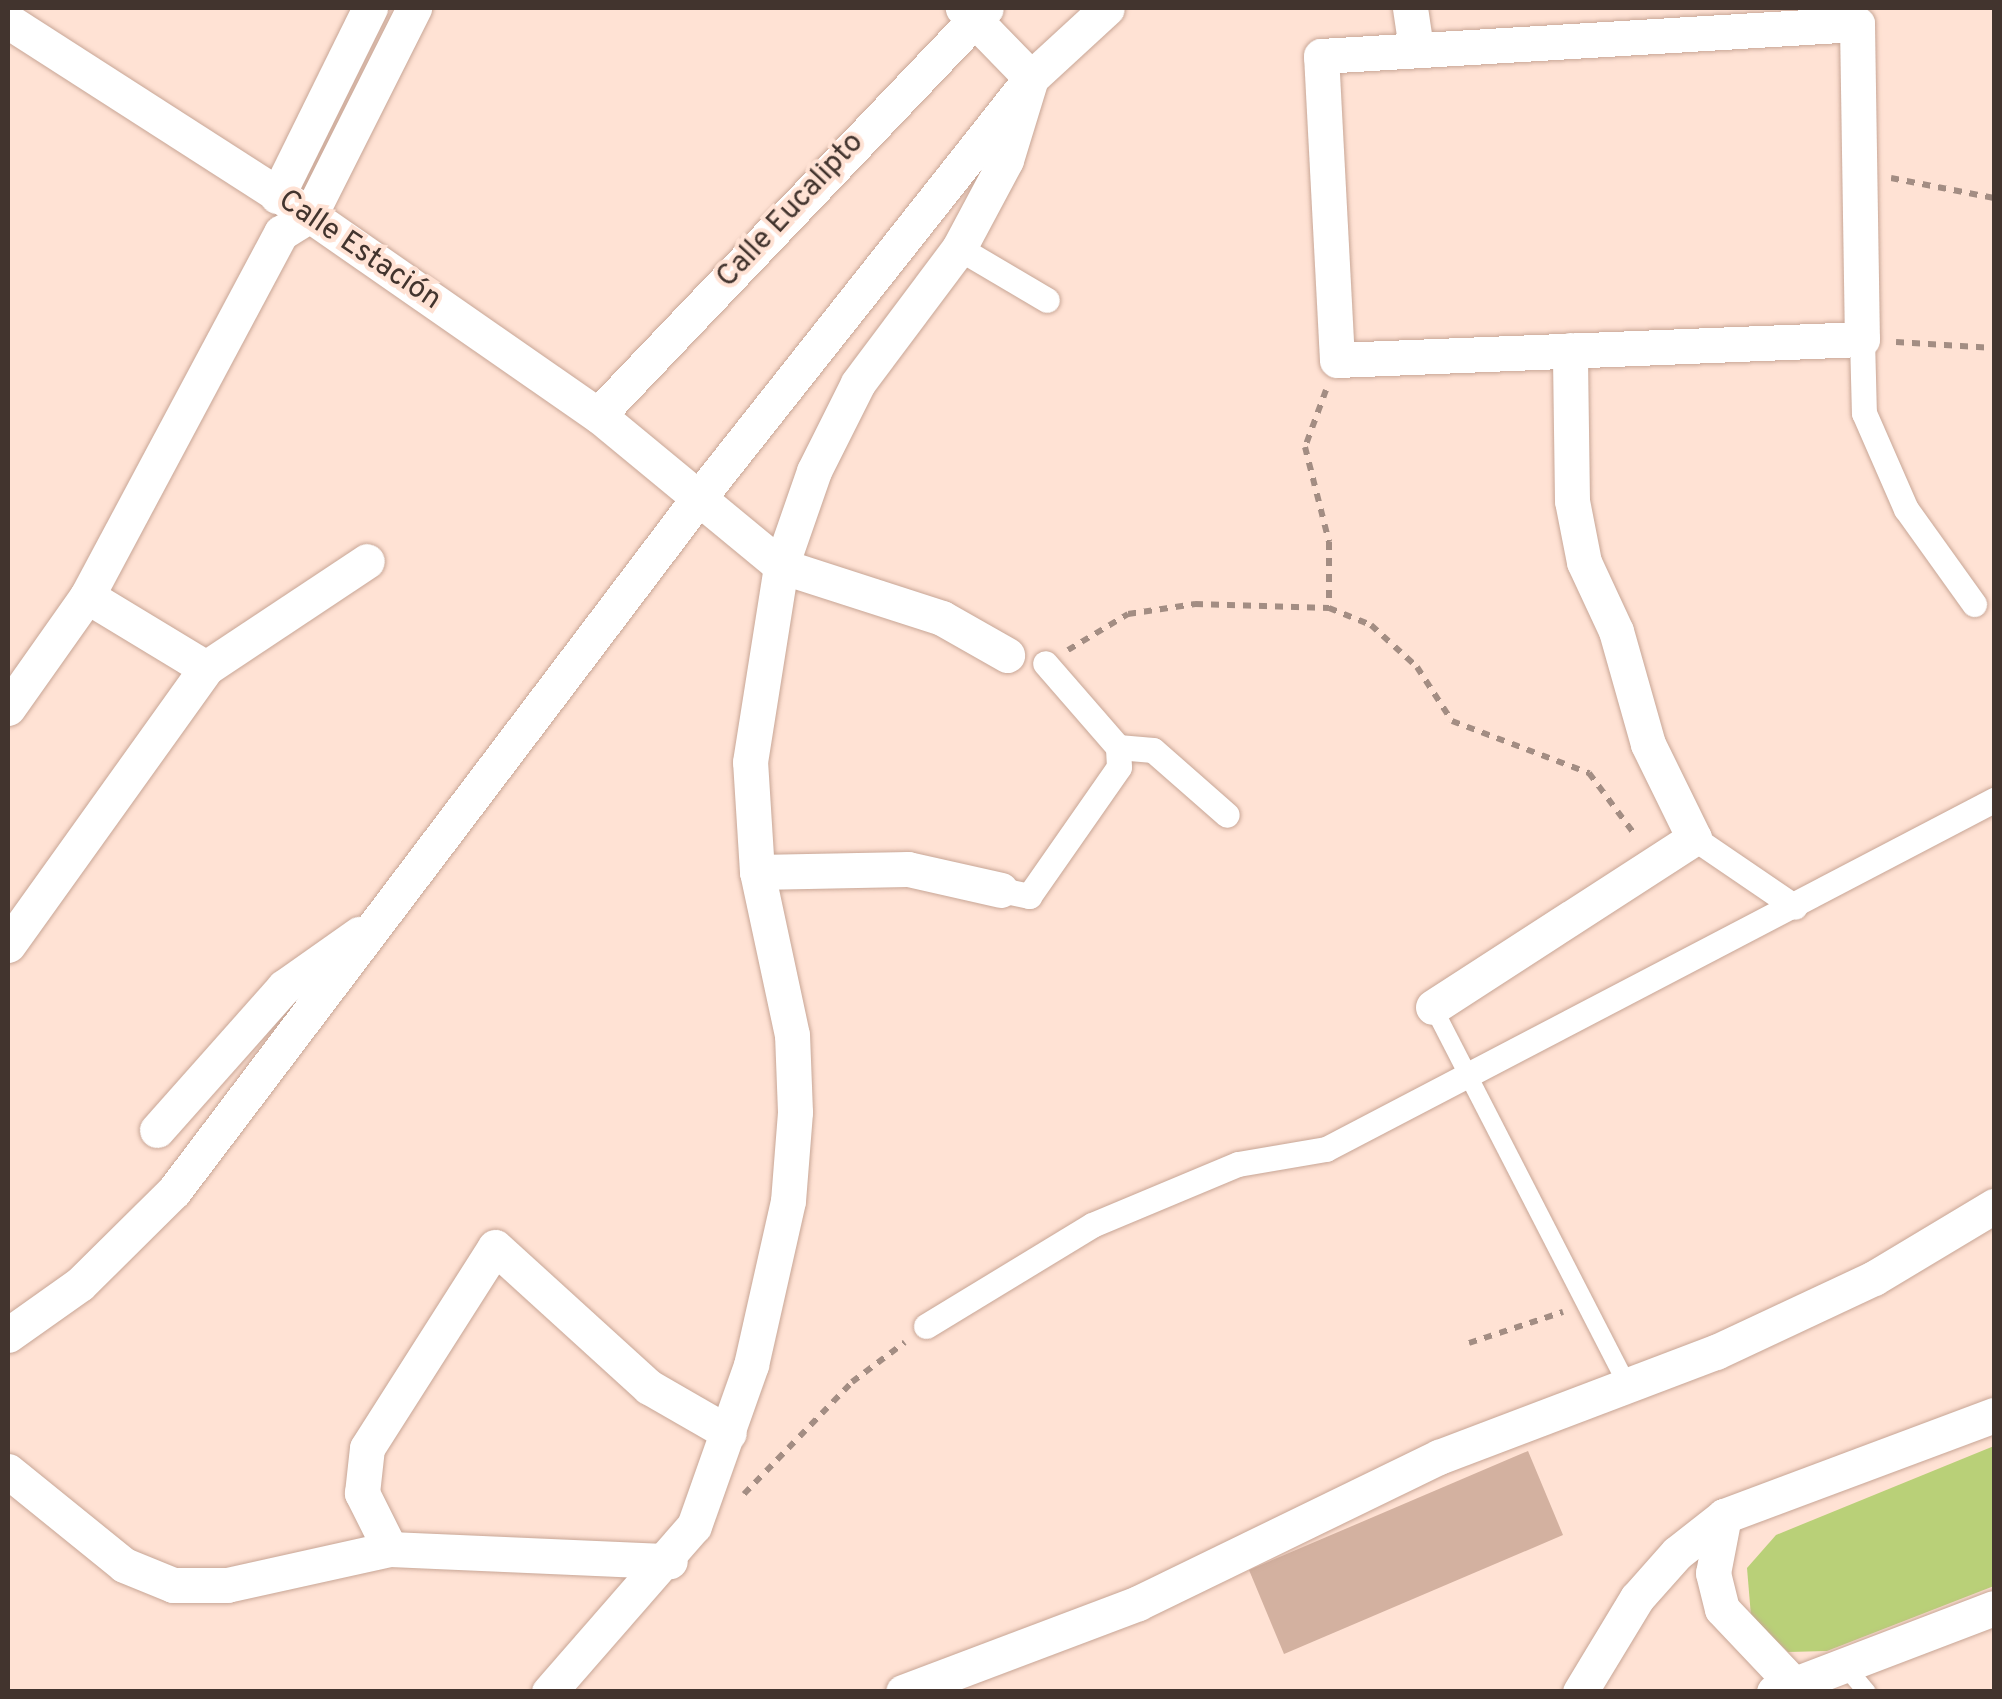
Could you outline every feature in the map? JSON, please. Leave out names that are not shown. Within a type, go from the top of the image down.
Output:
[{"type":"street","points":[[277,196],[370,8]]},
{"type":"street","points":[[8,1335],[58,1300],[174,1191],[697,500],[1031,78],[1106,8]]},
{"type":"street","points":[[1410,8],[1416,48]]},
{"type":"street","points":[[8,708],[87,596],[410,9]]},
{"type":"street","points":[[974,11],[1031,78]]},
{"type":"street","name":"Calle Eucalipto","points":[[598,415],[974,11]]},
{"type":"street","name":"Calle Estación","points":[[8,21],[277,196],[295,224],[598,415],[781,566]]},
{"type":"street","points":[[1862,339],[1338,360],[1321,56],[1858,24],[1864,413],[1906,509],[1974,604]]},
{"type":"street","points":[[549,1692],[670,1561],[694,1526],[729,1433],[788,1200],[795,1112],[792,1035],[757,872],[750,762],[781,566],[814,471],[858,383],[959,248],[1006,160],[1031,78]]},
{"type":"street","points":[[959,248],[1047,300]]},
{"type":"street","points":[[1570,350],[1572,501],[1584,562],[1616,631],[1648,744],[1694,838],[1795,907]]},
{"type":"street","points":[[8,945],[206,668],[367,561]]},
{"type":"street","points":[[781,566],[942,618],[1007,655]]},
{"type":"street","points":[[87,596],[206,668]]},
{"type":"street","points":[[757,872],[908,869],[1029,896],[1119,767],[1118,747],[1045,663]]},
{"type":"street","points":[[1118,747],[1153,750],[1227,815]]},
{"type":"street","points":[[926,1326],[1092,1225],[1238,1164],[1326,1149],[1994,800]]},
{"type":"street","points":[[1434,1007],[1694,838]]},
{"type":"street","points":[[157,1130],[284,986],[378,924]]},
{"type":"street","points":[[903,1692],[1138,1603],[1439,1457],[1716,1352],[1874,1278],[1994,1206]]},
{"type":"street","points":[[390,1549],[362,1493],[367,1448],[495,1247],[650,1387],[729,1433]]},
{"type":"street","points":[[8,1352],[41,1328],[58,1300]]},
{"type":"street","points":[[1580,1692],[1636,1598],[1724,1516],[1994,1415]]},
{"type":"street","points":[[8,1471],[124,1565],[173,1585],[227,1585],[390,1549],[670,1561]]},
{"type":"street","points":[[1724,1516],[1714,1573],[1722,1609],[1784,1689],[1856,1679],[1994,1608]]},
{"type":"lane","points":[[1434,1007],[1472,1074],[1584,1306],[1628,1385]]},
{"type":"path","points":[[1860,172],[1994,198]]},
{"type":"path","points":[[1862,339],[1994,348]]},
{"type":"path","points":[[1329,608],[1330,542],[1305,447],[1338,360]]},
{"type":"path","points":[[1045,663],[1128,614],[1195,604],[1329,608],[1371,625],[1406,657],[1452,721],[1589,773],[1655,862]]},
{"type":"path","points":[[1469,1342],[1584,1306]]},
{"type":"path","points":[[694,1526],[744,1494],[852,1382],[926,1326]]},
{"type":"green space","points":[[1994,1446],[1994,1586],[1827,1651],[1788,1652],[1751,1616],[1747,1568],[1776,1535]]},
{"type":"building","points":[[1528,1451],[1563,1535],[1284,1654],[1249,1570]]}]
